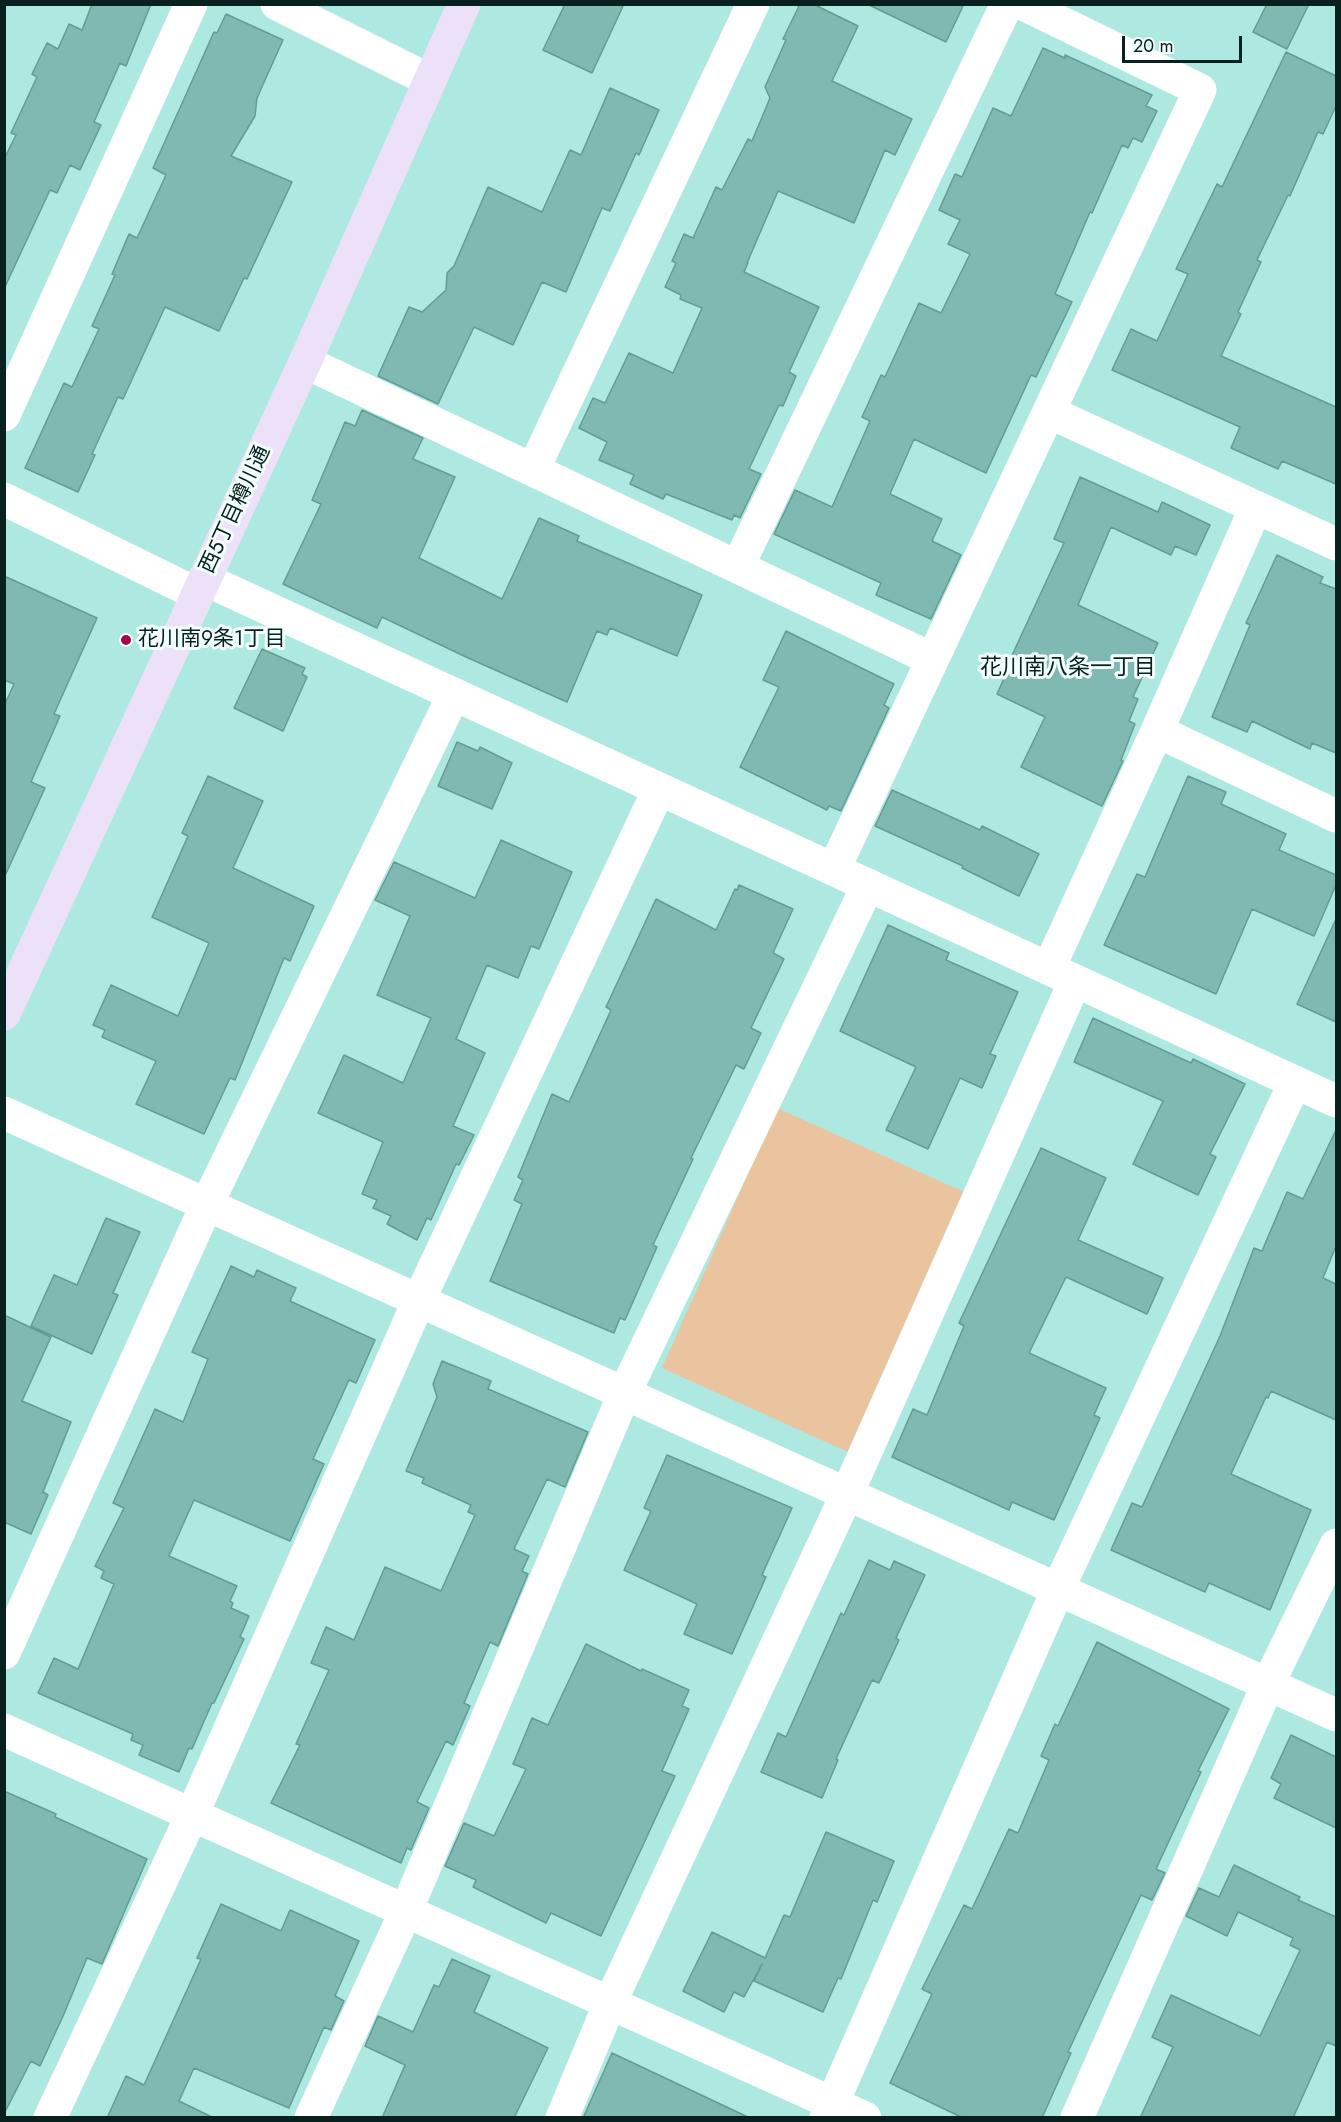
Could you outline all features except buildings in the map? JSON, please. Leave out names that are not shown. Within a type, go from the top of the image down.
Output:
[{"type":"main road","name":"西5丁目樽川通","points":[[4,1014],[305,362],[464,4]]},
{"type":"street","points":[[4,415],[192,4]]},
{"type":"street","points":[[277,4],[429,80]]},
{"type":"street","points":[[533,470],[753,4]]},
{"type":"street","points":[[738,566],[1006,4]]},
{"type":"street","points":[[834,869],[1200,90],[1023,4]]},
{"type":"street","points":[[305,362],[932,659]]},
{"type":"street","points":[[1049,412],[1336,544]]},
{"type":"street","points":[[4,499],[200,587],[454,694],[1336,1101]]},
{"type":"street","points":[[562,2118],[610,2003],[847,1494],[1062,974],[1157,731],[1256,507]]},
{"type":"street","points":[[4,1653],[207,1204],[454,694]]},
{"type":"street","points":[[1157,731],[1336,816]]},
{"type":"street","points":[[50,2118],[192,1815],[419,1300],[659,789]]},
{"type":"street","points":[[311,2118],[406,1911],[625,1392],[868,885]]},
{"type":"street","points":[[829,2110],[1058,1589],[1295,1082]]},
{"type":"street","points":[[4,1113],[1336,1715]]},
{"type":"street","points":[[1077,2118],[1268,1684],[1336,1545]]},
{"type":"street","points":[[4,1730],[610,2003],[829,2110],[865,2118]]},
{"type":"shaded area","points":[[777,1108],[964,1192],[848,1452],[662,1368]]},
{"type":"place","name":"花川南9条1丁目","points":[[126,640]]},
{"type":"district","name":"花川南八条一丁目","points":[[1068,669]]}]
